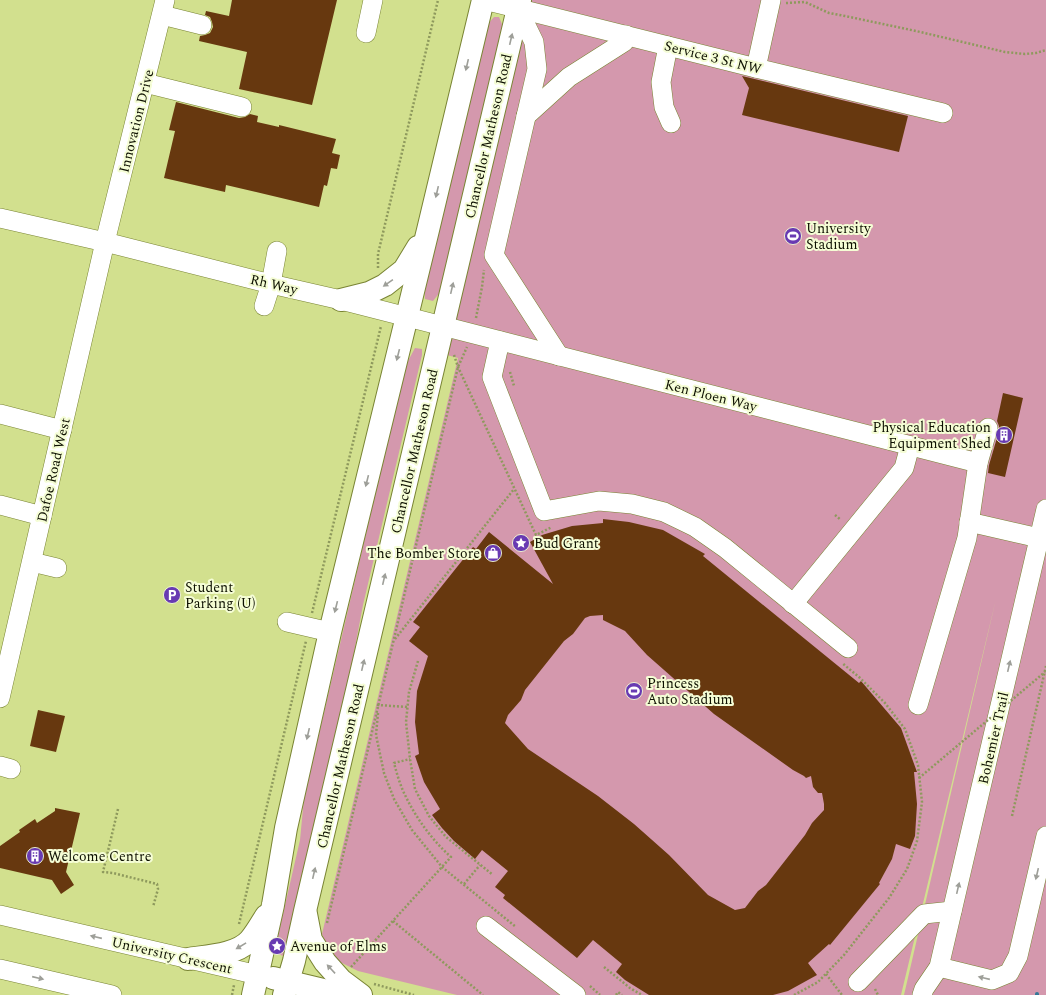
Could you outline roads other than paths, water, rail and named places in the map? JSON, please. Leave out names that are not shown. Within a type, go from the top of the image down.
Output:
[{"type":"main road","points":[[250,980],[273,905],[286,828],[330,632],[483,0]]},
{"type":"main road","name":"Chancellor Matheson Road","points":[[286,988],[519,4]]},
{"type":"main road","points":[[341,300],[369,293],[385,285],[404,270],[428,230]]},
{"type":"main road","points":[[188,959],[228,953],[238,949],[250,941],[273,905]]},
{"type":"main road","points":[[305,911],[311,940],[325,962],[341,980],[360,995]]},
{"type":"main road","name":"University Crescent","points":[[250,980],[286,988],[344,995]]},
{"type":"street","points":[[366,33],[373,0]]},
{"type":"street","name":"Service 3 St NW","points":[[483,0],[519,4],[668,46],[943,113]]},
{"type":"street","points":[[756,68],[770,2]]},
{"type":"street","points":[[519,4],[534,42],[537,69],[494,255],[559,356]]},
{"type":"street","points":[[164,8],[202,25]]},
{"type":"street","name":"Innovation Drive","points":[[105,242],[164,8]]},
{"type":"street","points":[[526,116],[569,77],[624,42],[626,35]]},
{"type":"street","points":[[668,46],[662,82],[664,107],[671,123]]},
{"type":"street","points":[[145,83],[242,107]]},
{"type":"street","name":"Rh Way","points":[[0,218],[105,242],[443,326]]},
{"type":"street","name":"Dafoe Road West","points":[[0,698],[5,649],[32,562],[105,242]]},
{"type":"street","points":[[264,306],[277,251]]},
{"type":"street","name":"Ken Ploen Way","points":[[443,326],[978,463]]},
{"type":"street","points":[[500,341],[492,376],[544,511],[599,501],[632,504],[664,512],[694,528],[726,548],[793,604],[844,656]]},
{"type":"street","points":[[0,414],[62,430]]},
{"type":"street","points":[[918,705],[967,538],[978,463],[988,428]]},
{"type":"street","points":[[793,604],[904,468],[910,446]]},
{"type":"street","points":[[0,505],[42,516]]},
{"type":"street","name":"Bohemier Trail","points":[[922,995],[924,989],[939,967],[1046,509]]},
{"type":"street","points":[[969,522],[1039,538]]},
{"type":"street","points":[[32,562],[58,568]]},
{"type":"street","points":[[287,622],[330,632]]},
{"type":"street","points":[[939,967],[992,980],[1009,973],[1018,956],[1046,836]]},
{"type":"street","points":[[866,985],[924,914],[952,911]]},
{"type":"street","name":"University Crescent","points":[[0,915],[188,959],[250,980]]},
{"type":"street","points":[[486,926],[582,990]]},
{"type":"street","points":[[0,969],[112,995]]},
{"type":"place","name":"University Stadium","points":[[793,236]]},
{"type":"place","name":"Physical Education Equipment Shed","points":[[1004,435]]},
{"type":"place","name":"Bud Grant","points":[[521,543]]},
{"type":"place","name":"The Bomber Store","points":[[493,553]]},
{"type":"place","name":"Student Parking (U)","points":[[172,595]]},
{"type":"place","name":"Princess Auto Stadium","points":[[634,691]]},
{"type":"place","name":"Welcome Centre","points":[[35,856]]},
{"type":"place","name":"Avenue of Elms","points":[[277,946]]}]
